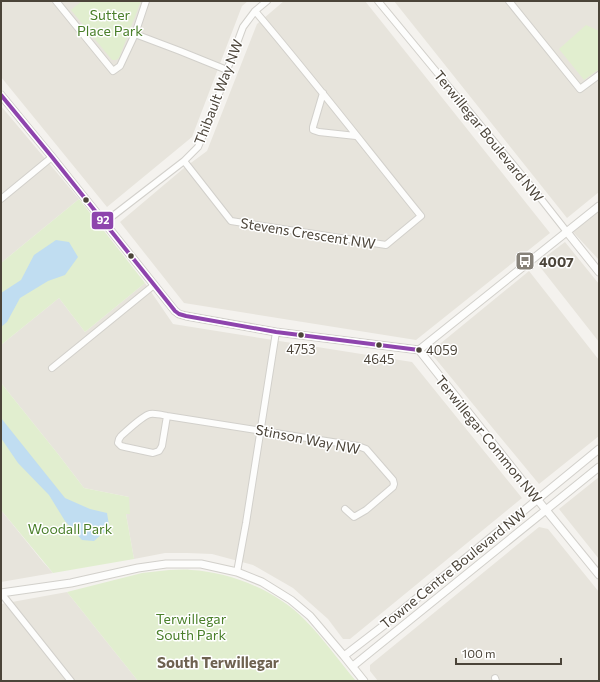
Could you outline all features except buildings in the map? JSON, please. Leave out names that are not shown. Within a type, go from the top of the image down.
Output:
[{"type":"street","points":[[56,1],[113,72],[120,66],[135,34],[146,1]]},
{"type":"street","name":"Thibault Way NW","points":[[105,222],[184,161],[198,148],[215,106],[243,27],[255,11],[267,1]]},
{"type":"street","name":"Terwillegar Boulevard NW","points":[[378,1],[599,272]]},
{"type":"street","points":[[509,1],[580,89],[599,75]]},
{"type":"street","name":"Stevens Crescent NW","points":[[184,161],[232,221],[386,245],[420,216],[323,93],[255,11]]},
{"type":"street","points":[[135,34],[227,70]]},
{"type":"street","points":[[323,93],[313,130],[356,136]]},
{"type":"street","points":[[1,95],[105,222],[154,285],[175,310],[182,315],[276,332],[420,350],[599,206]]},
{"type":"street","points":[[1,199],[52,157]]},
{"type":"street","points":[[52,368],[154,285]]},
{"type":"street","points":[[237,572],[276,332]]},
{"type":"street","name":"Terwillegar Common NW","points":[[420,350],[537,499],[599,575]]},
{"type":"street","name":"Stinson Way NW","points":[[167,416],[162,446],[159,451],[153,453],[121,446],[118,443],[121,436],[144,417],[149,414],[153,414],[167,416],[261,430],[358,446],[366,449],[393,480],[393,487],[366,510],[354,517],[345,509]]},
{"type":"street","name":"Towne Centre Boulevard NW","points":[[344,656],[599,450]]},
{"type":"street","name":"Towne Centre Boulevard NW","points":[[352,666],[599,467]]},
{"type":"street","points":[[71,681],[1,593],[71,582],[138,568],[166,564],[201,564],[237,572],[262,582],[291,600],[310,616],[364,681]]},
{"type":"shaded area","points":[[1,1],[248,1],[242,6],[192,137],[107,207],[1,77]]},
{"type":"shaded area","points":[[284,1],[365,1],[550,233],[416,340],[184,303],[120,222],[184,168],[207,151],[257,24]]},
{"type":"shaded area","points":[[394,1],[599,1],[599,192],[567,218]]},
{"type":"shaded area","points":[[1,106],[79,199],[1,263]]},
{"type":"shaded area","points":[[599,211],[599,260],[573,232]]},
{"type":"shaded area","points":[[565,242],[599,284],[599,342],[537,263]]},
{"type":"shaded area","points":[[529,271],[599,360],[599,436],[539,484],[430,352]]},
{"type":"shaded area","points":[[145,283],[173,324],[412,362],[522,498],[350,639],[343,639],[328,619],[293,588],[253,565],[212,554],[165,553],[134,559],[126,514],[129,497],[84,488],[1,383],[1,345],[59,298],[85,332]]},
{"type":"shaded area","points":[[599,477],[599,559],[559,509]]},
{"type":"shaded area","points":[[1,510],[43,562],[53,573],[1,582]]},
{"type":"shaded area","points":[[539,527],[548,529],[599,592],[599,681],[378,681],[370,671],[370,665]]},
{"type":"shaded area","points":[[67,592],[138,681],[1,681],[1,604]]},
{"type":"green space","name":"Sutter Place Park","points":[[82,1],[141,1],[119,58],[116,60],[112,60],[71,10]]},
{"type":"green space","points":[[586,25],[599,31],[599,69],[584,80],[559,49]]},
{"type":"green space","points":[[79,199],[145,283],[85,332],[59,298],[1,345],[1,263]]},
{"type":"green space","name":"Woodall Park","points":[[1,383],[84,488],[129,497],[130,514],[126,514],[134,559],[53,573],[1,510]]},
{"type":"green space","name":"Terwillegar South Park","points":[[169,570],[206,572],[237,579],[281,600],[312,627],[356,681],[138,681],[67,592],[142,573]]},
{"type":"water","points":[[56,240],[69,242],[78,257],[65,275],[48,281],[20,298],[7,322],[1,327],[1,293],[21,280],[34,255]]},
{"type":"water","points":[[1,418],[65,498],[90,509],[107,513],[110,531],[103,533],[94,541],[82,540],[65,521],[49,495],[18,463],[1,438]]},
{"type":"transit line","name":"92","points":[[1,95],[175,311],[179,314],[276,332],[419,350]]},
{"type":"place","name":"4007","points":[[525,261]]},
{"type":"place","name":"4753","points":[[301,335]]},
{"type":"place","name":"4645","points":[[379,345]]},
{"type":"place","name":"4059","points":[[419,350]]},
{"type":"district","name":"South Terwillegar","points":[[218,662]]}]
